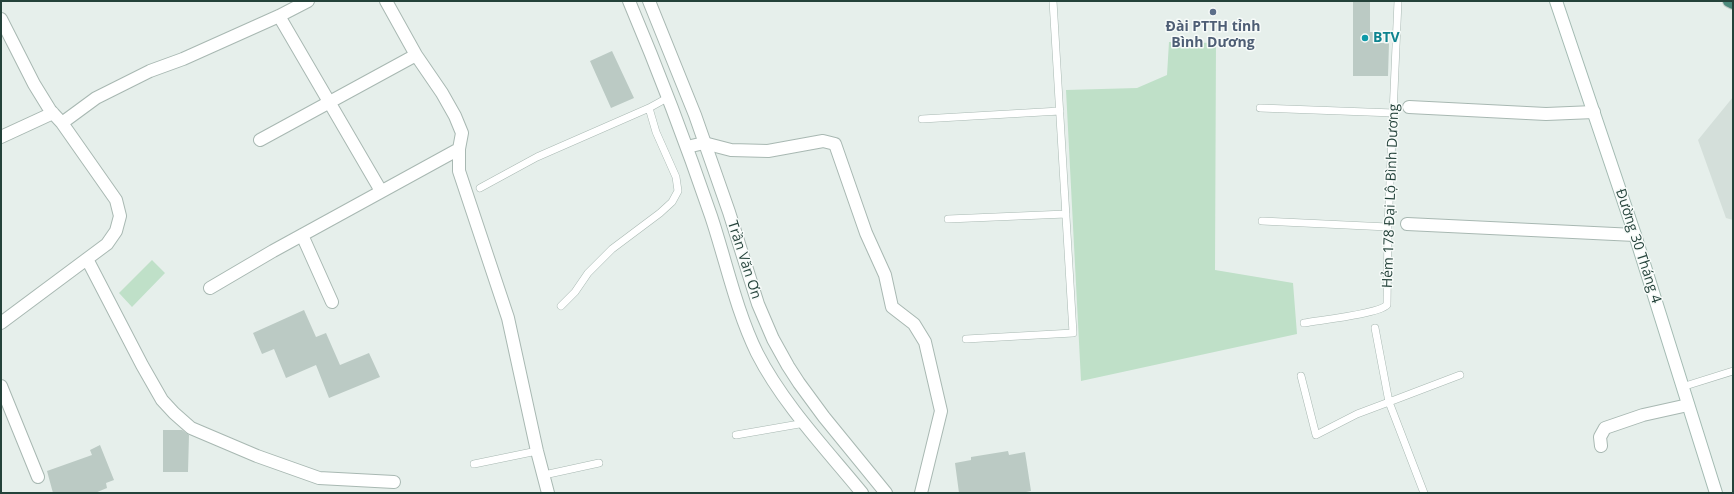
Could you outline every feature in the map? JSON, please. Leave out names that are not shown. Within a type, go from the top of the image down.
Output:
[{"type":"highway","points":[[1729,1],[1733,3]]},
{"type":"street","points":[[62,124],[96,98],[150,71],[183,59],[280,16],[308,1]]},
{"type":"street","points":[[386,1],[416,55],[442,93],[455,116],[462,133],[459,149],[460,171],[508,318],[548,493]]},
{"type":"street","name":"Trần Văn Ơn","points":[[629,1],[669,97],[748,332],[757,353],[780,391],[862,493]]},
{"type":"street","name":"Trần Văn Ơn","points":[[650,1],[690,101],[729,212],[758,304],[773,339],[799,383],[824,417],[886,493]]},
{"type":"street","name":"Đường 30 Tháng 4","points":[[1556,1],[1635,234],[1688,405],[1713,492]]},
{"type":"street","points":[[280,16],[381,191]]},
{"type":"street","points":[[1,20],[34,84],[52,113],[62,124],[116,200],[120,216],[116,232],[107,244],[1,322]]},
{"type":"street","points":[[260,140],[416,55]]},
{"type":"street","points":[[1409,107],[1546,114],[1594,112]]},
{"type":"street","points":[[1,137],[52,113]]},
{"type":"street","points":[[687,147],[704,143],[731,150],[768,152],[823,141],[835,144],[866,233],[885,275],[892,307],[914,324],[925,342],[941,411],[921,493]]},
{"type":"street","points":[[210,288],[302,235],[459,149]]},
{"type":"street","points":[[1408,224],[1635,234]]},
{"type":"street","points":[[302,235],[332,302]]},
{"type":"street","points":[[87,259],[142,365],[162,400],[191,428],[257,456],[319,478],[394,482]]},
{"type":"street","points":[[1,386],[38,477]]},
{"type":"street","points":[[1600,446],[1600,437],[1605,428],[1643,415],[1688,405]]},
{"type":"lane","points":[[966,339],[1073,333],[1053,1]]},
{"type":"lane","name":"Hẻm 178 Đại Lộ Bình Dương","points":[[1304,323],[1383,309],[1387,305],[1388,227],[1398,1]]},
{"type":"lane","points":[[480,188],[537,157],[649,108],[669,97]]},
{"type":"lane","points":[[561,306],[575,292],[588,273],[612,249],[666,208],[672,202],[678,191],[676,177],[656,132],[649,108]]},
{"type":"lane","points":[[1260,108],[1394,113]]},
{"type":"lane","points":[[922,119],[1060,111]]},
{"type":"lane","points":[[948,219],[1066,214]]},
{"type":"lane","points":[[1262,221],[1388,227]]},
{"type":"lane","points":[[1375,328],[1389,402],[1424,493]]},
{"type":"lane","points":[[1682,387],[1733,372]]},
{"type":"lane","points":[[1301,376],[1316,435],[1357,414],[1460,376]]},
{"type":"lane","points":[[736,435],[805,423]]},
{"type":"lane","points":[[474,464],[538,451]]},
{"type":"lane","points":[[544,475],[599,463]]},
{"type":"shaded area","points":[[1733,97],[1733,220],[1726,218],[1698,140]]},
{"type":"green space","points":[[1169,42],[1216,43],[1215,270],[1293,283],[1297,334],[1081,381],[1066,90],[1137,88],[1167,75]]},
{"type":"green space","points":[[152,260],[165,273],[132,307],[119,293]]},
{"type":"building","name":"BTV","points":[[1353,1],[1370,1],[1370,32],[1378,32],[1378,43],[1389,43],[1388,76],[1353,76]]},
{"type":"building","points":[[612,51],[634,98],[611,108],[590,61]]},
{"type":"building","points":[[304,310],[316,337],[326,333],[340,365],[369,353],[380,377],[329,398],[316,365],[286,378],[274,349],[262,354],[253,333]]},
{"type":"building","points":[[163,430],[182,430],[189,435],[188,472],[163,472]]},
{"type":"building","points":[[100,445],[114,480],[106,483],[107,488],[95,493],[53,493],[47,471],[92,455],[90,450]]},
{"type":"building","points":[[1008,451],[1009,455],[1025,452],[1031,491],[1021,493],[959,493],[955,463],[971,460],[971,457]]},
{"type":"place","name":"Đài PTTH tỉnh Bình Dương","points":[[1213,12]]},
{"type":"place","name":"BTV","points":[[1365,38]]}]
